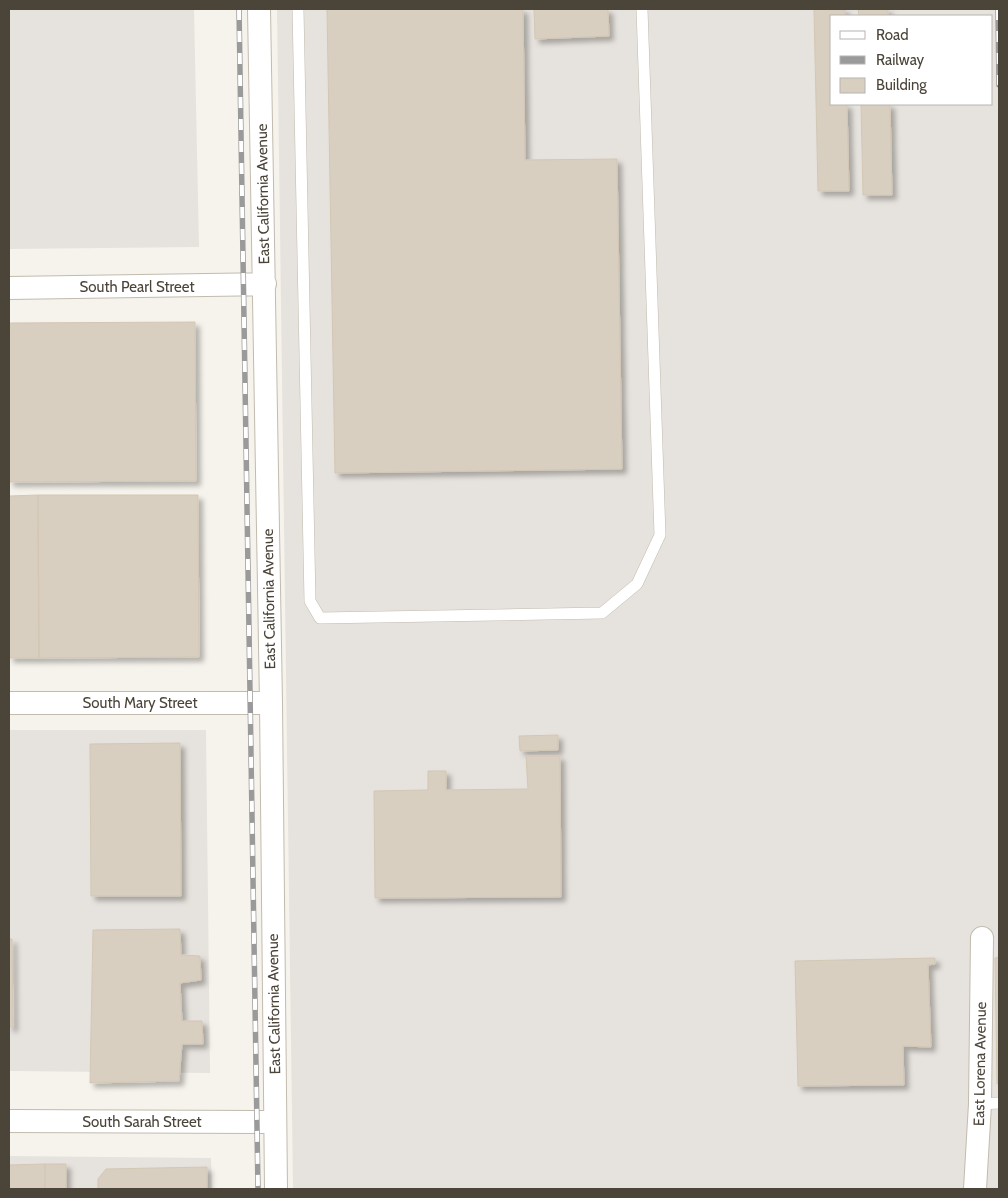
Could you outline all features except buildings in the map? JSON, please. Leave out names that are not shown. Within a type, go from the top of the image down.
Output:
[{"type":"street","name":"East California Avenue","points":[[259,9],[265,284],[276,1189]]},
{"type":"street","name":"South Pearl Street","points":[[9,288],[265,284]]},
{"type":"street","name":"South Mary Street","points":[[9,703],[271,703]]},
{"type":"street","name":"East Lorena Avenue","points":[[975,1189],[989,1104],[982,938]]},
{"type":"street","name":"South Sarah Street","points":[[9,1121],[275,1122]]},
{"type":"lane","points":[[298,9],[310,602],[320,618],[602,613],[636,584],[660,535],[642,9]]},
{"type":"shaded area","points":[[9,9],[194,9],[199,247],[9,249]]},
{"type":"shaded area","points":[[277,9],[999,9],[999,1189],[293,1189]]},
{"type":"shaded area","points":[[9,730],[206,730],[210,1073],[9,1071]]},
{"type":"shaded area","points":[[9,1156],[211,1158],[212,1189],[9,1189]]},
{"type":"railway","points":[[239,9],[258,1189]]},
{"type":"railway","points":[[998,9],[999,85]]}]
